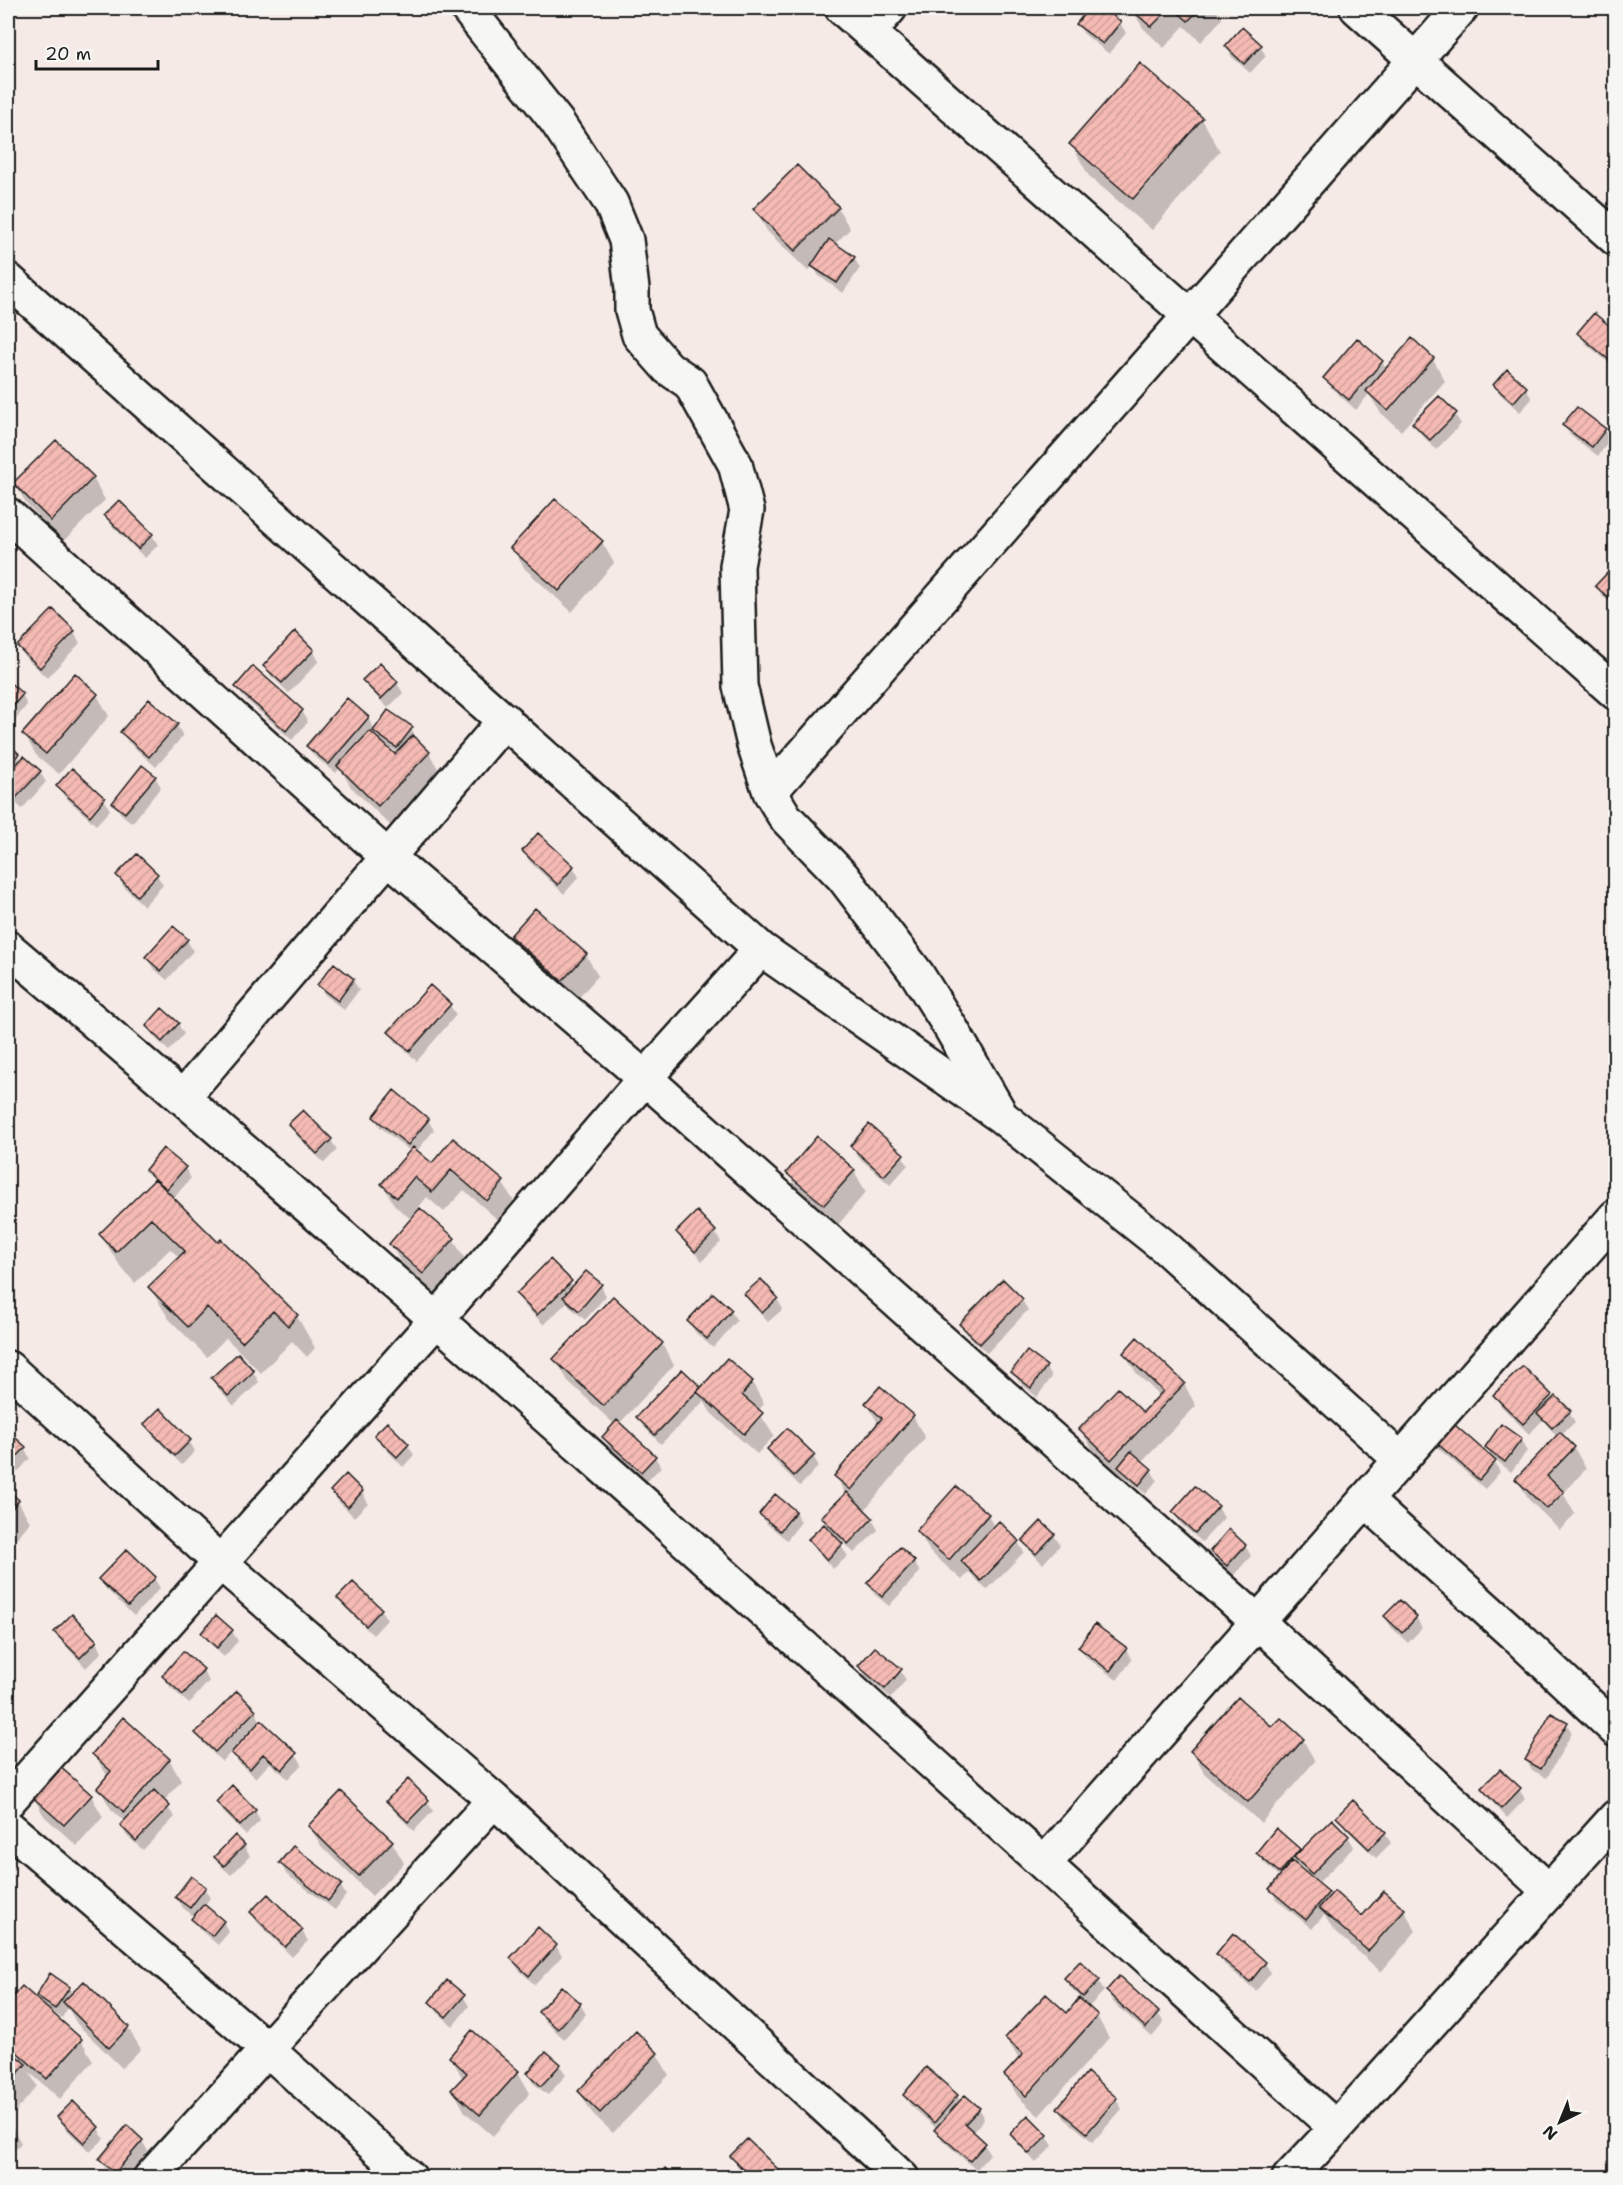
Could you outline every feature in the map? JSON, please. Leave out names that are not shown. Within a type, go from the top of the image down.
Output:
[{"type":"street","points":[[467,8],[557,122],[611,203],[626,240],[632,310],[639,335],[668,368],[690,383],[735,464],[747,510],[737,566],[740,686],[754,745],[770,792],[785,817],[843,877],[917,974],[1002,1117]]},
{"type":"street","points":[[849,15],[890,8]]},
{"type":"street","points":[[1357,8],[1616,238]]},
{"type":"street","points":[[770,792],[1461,8]]},
{"type":"street","points":[[849,15],[1616,693]]},
{"type":"street","points":[[8,280],[761,949],[1002,1117],[1165,1247],[1401,1460]]},
{"type":"street","points":[[8,515],[389,858],[645,1078],[1256,1620],[1549,1891]]},
{"type":"street","points":[[183,1097],[505,720]]},
{"type":"street","points":[[8,948],[437,1319],[1336,2128]]},
{"type":"street","points":[[8,1800],[437,1319],[645,1078],[761,949]]},
{"type":"street","points":[[1044,1864],[1256,1620],[1401,1460],[1616,1216]]},
{"type":"street","points":[[8,1368],[221,1563],[494,1800],[902,2178]]},
{"type":"street","points":[[1365,1500],[1514,1634],[1616,1730]]},
{"type":"street","points":[[150,2178],[494,1800]]},
{"type":"street","points":[[1289,2178],[1616,1816]]},
{"type":"street","points":[[8,1827],[266,2048],[410,2178]]},
{"type":"building","points":[[1089,8],[1103,8],[1121,22],[1103,44],[1076,24]]},
{"type":"building","points":[[1130,8],[1170,8],[1151,27]]},
{"type":"building","points":[[1173,8],[1201,8],[1188,21]]},
{"type":"building","points":[[1242,27],[1262,45],[1244,64],[1225,46]]},
{"type":"building","points":[[1140,63],[1203,118],[1133,199],[1069,144]]},
{"type":"building","points":[[797,165],[839,207],[795,251],[753,209]]},
{"type":"building","points":[[829,239],[855,257],[837,283],[811,266]]},
{"type":"building","points":[[1594,313],[1616,331],[1616,366],[1577,333]]},
{"type":"building","points":[[1357,338],[1383,361],[1349,400],[1323,378]]},
{"type":"building","points":[[1412,338],[1434,358],[1388,411],[1366,391]]},
{"type":"building","points":[[1507,369],[1527,387],[1513,403],[1493,385]]},
{"type":"building","points":[[1439,396],[1457,413],[1430,440],[1412,423]]},
{"type":"building","points":[[1577,407],[1606,429],[1592,447],[1562,425]]},
{"type":"building","points":[[56,440],[94,477],[51,521],[13,483]]},
{"type":"building","points":[[555,499],[603,541],[559,591],[510,548]]},
{"type":"building","points":[[119,500],[153,534],[138,549],[104,515]]},
{"type":"building","points":[[1612,568],[1616,571],[1616,604],[1595,586]]},
{"type":"building","points":[[53,609],[75,631],[40,668],[17,646]]},
{"type":"building","points":[[295,631],[314,650],[282,683],[263,666]]},
{"type":"building","points":[[380,663],[398,682],[381,699],[362,680]]},
{"type":"building","points":[[253,666],[303,710],[286,731],[235,687]]},
{"type":"building","points":[[75,673],[98,694],[46,754],[22,734]]},
{"type":"building","points":[[8,681],[23,694],[8,712]]},
{"type":"building","points":[[347,698],[369,717],[329,764],[306,746]]},
{"type":"building","points":[[149,699],[178,724],[149,757],[120,732]]},
{"type":"building","points":[[388,710],[413,727],[397,748],[373,731]]},
{"type":"building","points":[[370,731],[395,754],[413,735],[430,752],[378,806],[337,766]]},
{"type":"building","points":[[8,742],[19,754],[8,765]]},
{"type":"building","points":[[24,756],[41,771],[15,799],[8,792],[8,774]]},
{"type":"building","points":[[142,765],[156,776],[125,813],[112,803]]},
{"type":"building","points":[[72,768],[105,798],[90,816],[56,786]]},
{"type":"building","points":[[538,833],[574,866],[558,885],[522,851]]},
{"type":"building","points":[[137,854],[158,874],[137,896],[116,875]]},
{"type":"building","points":[[535,908],[587,954],[562,981],[510,936]]},
{"type":"building","points":[[173,926],[188,939],[161,971],[145,957]]},
{"type":"building","points":[[334,963],[354,979],[338,1001],[317,985]]},
{"type":"building","points":[[430,985],[451,1004],[410,1051],[388,1032]]},
{"type":"building","points":[[162,1008],[179,1023],[162,1042],[146,1026]]},
{"type":"building","points":[[394,1090],[429,1119],[408,1145],[373,1117]]},
{"type":"building","points":[[303,1110],[332,1139],[317,1154],[288,1124]]},
{"type":"building","points":[[869,1124],[904,1154],[884,1176],[850,1146]]},
{"type":"building","points":[[817,1136],[855,1170],[824,1205],[786,1173]]},
{"type":"building","points":[[453,1138],[504,1181],[487,1201],[451,1170],[432,1192],[414,1177],[397,1198],[381,1184],[413,1147],[432,1163]]},
{"type":"building","points":[[163,1148],[186,1167],[167,1189],[145,1170]]},
{"type":"building","points":[[155,1179],[218,1242],[221,1239],[298,1315],[288,1326],[273,1311],[242,1342],[207,1307],[188,1327],[148,1287],[185,1251],[151,1218],[116,1252],[99,1234]]},
{"type":"building","points":[[420,1208],[455,1238],[423,1274],[389,1244]]},
{"type":"building","points":[[697,1211],[716,1231],[695,1252],[676,1232]]},
{"type":"building","points":[[550,1259],[572,1281],[537,1315],[516,1294]]},
{"type":"building","points":[[586,1271],[602,1284],[579,1311],[563,1297]]},
{"type":"building","points":[[761,1279],[778,1298],[762,1313],[744,1294]]},
{"type":"building","points":[[1003,1279],[1023,1299],[980,1344],[959,1324]]},
{"type":"building","points":[[713,1293],[732,1310],[707,1339],[687,1321]]},
{"type":"building","points":[[613,1296],[663,1343],[604,1406],[553,1359]]},
{"type":"building","points":[[1137,1337],[1185,1383],[1111,1460],[1079,1429],[1118,1388],[1143,1412],[1163,1391],[1123,1353]]},
{"type":"building","points":[[1027,1351],[1047,1366],[1031,1388],[1011,1372]]},
{"type":"building","points":[[238,1353],[254,1371],[228,1396],[211,1378]]},
{"type":"building","points":[[727,1358],[753,1381],[742,1395],[763,1413],[744,1434],[697,1392]]},
{"type":"building","points":[[1523,1366],[1552,1395],[1523,1424],[1493,1395]]},
{"type":"building","points":[[682,1369],[701,1387],[655,1435],[636,1417]]},
{"type":"building","points":[[880,1386],[914,1415],[851,1490],[834,1476],[882,1418],[865,1403]]},
{"type":"building","points":[[1556,1396],[1571,1411],[1552,1428],[1537,1413]]},
{"type":"building","points":[[160,1408],[191,1440],[175,1456],[144,1424]]},
{"type":"building","points":[[1447,1418],[1496,1461],[1479,1480],[1430,1437]]},
{"type":"building","points":[[617,1420],[656,1456],[641,1472],[602,1437]]},
{"type":"building","points":[[387,1422],[409,1444],[397,1457],[374,1435]]},
{"type":"building","points":[[1501,1424],[1522,1439],[1505,1462],[1485,1447]]},
{"type":"building","points":[[787,1428],[815,1455],[794,1476],[767,1449]]},
{"type":"building","points":[[8,1431],[26,1447],[12,1462],[8,1459]]},
{"type":"building","points":[[1560,1432],[1575,1447],[1547,1476],[1564,1492],[1547,1509],[1515,1479]]},
{"type":"building","points":[[1131,1451],[1152,1469],[1139,1485],[1118,1467]]},
{"type":"building","points":[[346,1474],[363,1491],[348,1507],[330,1491]]},
{"type":"building","points":[[956,1486],[989,1514],[949,1560],[916,1531]]},
{"type":"building","points":[[1195,1486],[1219,1506],[1195,1533],[1172,1512]]},
{"type":"building","points":[[8,1490],[19,1500],[8,1513]]},
{"type":"building","points":[[847,1492],[873,1518],[848,1544],[821,1517]]},
{"type":"building","points":[[775,1494],[796,1511],[780,1531],[759,1514]]},
{"type":"building","points":[[999,1521],[1019,1541],[981,1581],[961,1561]]},
{"type":"building","points":[[1041,1521],[1055,1534],[1036,1554],[1022,1541]]},
{"type":"building","points":[[824,1524],[843,1544],[827,1560],[808,1539]]},
{"type":"building","points":[[1229,1529],[1246,1545],[1227,1566],[1210,1551]]},
{"type":"building","points":[[900,1547],[915,1561],[882,1597],[867,1583]]},
{"type":"building","points":[[127,1549],[156,1577],[128,1606],[98,1579]]},
{"type":"building","points":[[353,1582],[382,1609],[366,1626],[337,1598]]},
{"type":"building","points":[[1400,1600],[1417,1617],[1402,1633],[1384,1616]]},
{"type":"building","points":[[72,1614],[97,1641],[80,1658],[54,1632]]},
{"type":"building","points":[[216,1615],[233,1630],[217,1648],[201,1633]]},
{"type":"building","points":[[1095,1624],[1127,1648],[1110,1671],[1078,1647]]},
{"type":"building","points":[[875,1647],[902,1669],[885,1689],[858,1666]]},
{"type":"building","points":[[183,1651],[204,1669],[183,1695],[162,1676]]},
{"type":"building","points":[[237,1691],[256,1710],[215,1752],[195,1733]]},
{"type":"building","points":[[1238,1697],[1272,1727],[1281,1718],[1304,1739],[1248,1802],[1190,1751]]},
{"type":"building","points":[[1551,1713],[1568,1722],[1541,1769],[1525,1760]]},
{"type":"building","points":[[123,1717],[170,1759],[124,1812],[97,1788],[111,1771],[92,1754]]},
{"type":"building","points":[[261,1720],[297,1753],[282,1770],[263,1754],[250,1769],[231,1753]]},
{"type":"building","points":[[58,1765],[92,1795],[64,1825],[30,1795]]},
{"type":"building","points":[[1500,1769],[1521,1788],[1501,1809],[1481,1788]]},
{"type":"building","points":[[408,1779],[429,1800],[408,1822],[386,1801]]},
{"type":"building","points":[[232,1785],[256,1810],[240,1826],[216,1802]]},
{"type":"building","points":[[154,1790],[170,1806],[136,1841],[120,1825]]},
{"type":"building","points":[[341,1791],[393,1841],[359,1876],[308,1826]]},
{"type":"building","points":[[1353,1800],[1386,1832],[1369,1849],[1336,1817]]},
{"type":"building","points":[[1332,1819],[1349,1836],[1312,1874],[1294,1857]]},
{"type":"building","points":[[1276,1828],[1300,1849],[1280,1873],[1256,1853]]},
{"type":"building","points":[[235,1835],[245,1845],[224,1866],[214,1857]]},
{"type":"building","points":[[293,1846],[342,1884],[328,1901],[279,1863]]},
{"type":"building","points":[[1292,1861],[1329,1892],[1306,1920],[1269,1889]]},
{"type":"building","points":[[191,1876],[206,1887],[190,1908],[175,1897]]},
{"type":"building","points":[[1334,1891],[1362,1916],[1384,1891],[1405,1909],[1368,1951],[1319,1908]]},
{"type":"building","points":[[268,1894],[303,1930],[285,1947],[250,1912]]},
{"type":"building","points":[[204,1904],[224,1921],[212,1936],[191,1919]]},
{"type":"building","points":[[538,1927],[557,1945],[529,1976],[510,1958]]},
{"type":"building","points":[[1233,1933],[1266,1962],[1250,1982],[1216,1954]]},
{"type":"building","points":[[1080,1961],[1100,1980],[1083,1997],[1064,1978]]},
{"type":"building","points":[[50,1973],[70,1987],[55,2009],[36,1996]]},
{"type":"building","points":[[1119,1976],[1159,2012],[1146,2028],[1106,1991]]},
{"type":"building","points":[[447,1980],[465,1995],[446,2017],[429,2002]]},
{"type":"building","points":[[84,1981],[129,2027],[109,2048],[63,2002]]},
{"type":"building","points":[[22,1986],[82,2039],[47,2079],[8,2044],[8,2002]]},
{"type":"building","points":[[561,1986],[581,2003],[558,2029],[538,2012]]},
{"type":"building","points":[[1046,1994],[1067,2013],[1079,1998],[1098,2015],[1026,2096],[1004,2075],[1023,2054],[1005,2038]]},
{"type":"building","points":[[472,2030],[519,2071],[480,2115],[451,2090],[467,2073],[449,2057]]},
{"type":"building","points":[[636,2031],[658,2053],[600,2113],[578,2091]]},
{"type":"building","points":[[8,2049],[26,2064],[8,2085]]},
{"type":"building","points":[[546,2051],[561,2064],[541,2086],[527,2073]]},
{"type":"building","points":[[926,2067],[958,2095],[934,2123],[903,2095]]},
{"type":"building","points":[[1087,2072],[1117,2098],[1087,2133],[1057,2108]]},
{"type":"building","points":[[965,2095],[980,2108],[965,2124],[986,2143],[970,2161],[934,2130]]},
{"type":"building","points":[[73,2101],[99,2127],[84,2143],[57,2117]]},
{"type":"building","points":[[1028,2115],[1048,2135],[1029,2154],[1010,2134]]},
{"type":"building","points":[[127,2125],[143,2140],[115,2173],[99,2159]]},
{"type":"building","points":[[747,2139],[781,2172],[776,2178],[752,2178],[730,2156]]},
{"type":"building","points":[[665,2168],[677,2178],[657,2178]]}]
